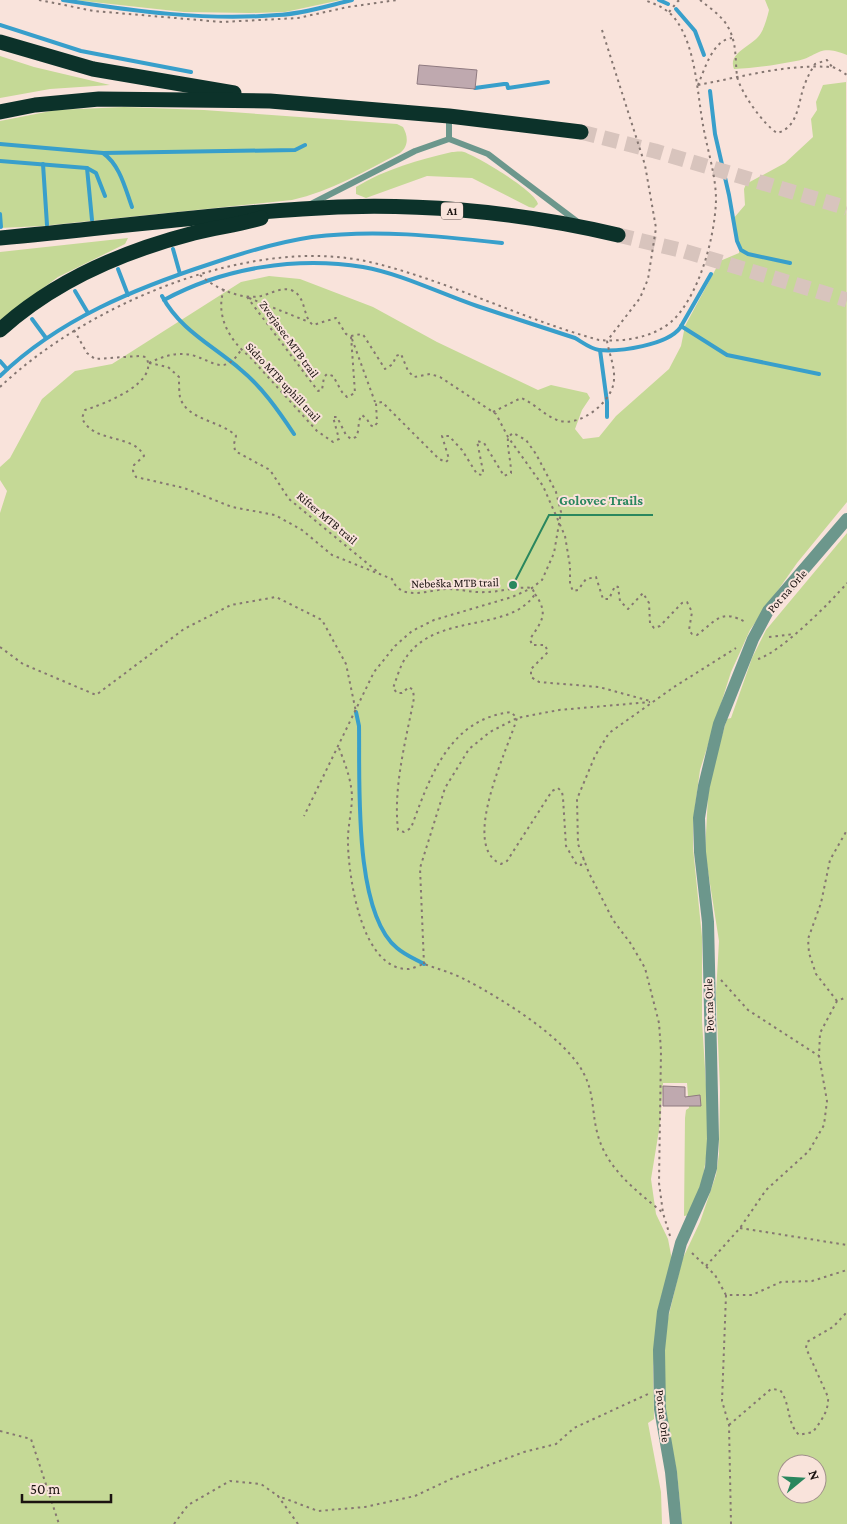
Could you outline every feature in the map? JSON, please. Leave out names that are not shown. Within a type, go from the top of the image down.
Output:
[{"type":"highway","points":[[0,42],[92,69],[270,101]]},
{"type":"highway","points":[[0,112],[35,105],[99,99],[270,101],[449,116],[581,132]]},
{"type":"highway","name":"A1","points":[[0,238],[304,208],[384,208],[456,211],[584,227],[618,235]]},
{"type":"highway","points":[[0,330],[29,306],[57,289],[117,259],[170,239],[242,224],[284,210]]},
{"type":"street","name":"Pot na Orle","points":[[676,1524],[659,1388],[659,1350],[663,1312],[676,1243],[705,1189],[711,1168],[713,1139],[708,922],[700,852],[699,818],[710,758],[720,724],[755,634],[768,611],[847,519]]},
{"type":"lane","points":[[449,116],[449,139]]},
{"type":"lane","points":[[304,208],[415,151],[449,139],[488,154],[584,227]]},
{"type":"path","points":[[39,0],[94,11],[222,22],[298,18],[348,7],[397,0]]},
{"type":"path","points":[[0,387],[34,357],[74,330],[125,304],[201,276],[277,257],[328,256],[374,262],[427,278],[558,327],[607,341],[642,336],[672,321],[683,308],[707,255],[714,225],[716,198],[702,124],[698,85],[682,33],[669,12],[644,0]]},
{"type":"path","points":[[669,12],[678,0],[683,0]]},
{"type":"path","points":[[700,0],[720,16],[728,27],[736,49],[737,78],[762,119],[777,133],[785,131],[795,118],[803,89],[815,64],[827,60],[832,66],[847,75]]},
{"type":"path","points":[[493,412],[520,398],[560,421],[581,420],[591,414],[612,390],[614,379],[607,341],[640,298],[648,279],[656,228],[645,165],[602,30]]},
{"type":"path","points":[[698,85],[718,43],[732,38]]},
{"type":"path","points":[[698,85],[771,71],[832,66]]},
{"type":"path","points":[[201,276],[210,283],[313,325],[336,318],[346,334],[351,336],[362,334],[364,336],[385,369],[393,364],[396,356],[401,354],[408,371],[414,377],[430,374],[440,377],[493,412],[502,424],[508,437],[543,486],[559,520],[565,536],[570,566],[570,584],[573,591],[578,590],[586,579],[596,577],[603,599],[609,599],[615,586],[618,587],[620,601],[628,609],[643,593],[647,596],[650,624],[654,628],[660,626],[682,603],[687,602],[692,612],[689,630],[692,634],[697,635],[716,618],[732,616],[755,634]]},
{"type":"path","name":"Sidro MTB uphill trail","points":[[224,289],[219,302],[223,322],[236,346],[318,431],[333,442],[339,439],[333,417],[337,417],[346,435],[351,439],[356,437],[360,429],[359,418],[362,415],[370,425],[374,426],[377,422],[376,403],[351,336]]},
{"type":"path","points":[[247,297],[259,296],[278,290],[291,290],[300,297],[309,322]]},
{"type":"path","name":"Zverjasec MTB trail","points":[[247,297],[318,392],[322,390],[324,377],[327,374],[333,376],[347,397],[356,393],[351,336]]},
{"type":"path","points":[[74,330],[87,353],[95,359],[140,356],[146,357],[149,364],[174,353],[194,356],[213,365],[226,365],[235,359],[241,350]]},
{"type":"path","name":"Nebeška MTB trail","points":[[149,364],[148,371],[137,384],[104,404],[85,410],[82,418],[85,425],[94,432],[136,447],[142,451],[144,456],[134,465],[133,471],[136,477],[184,488],[232,507],[253,510],[281,518],[302,530],[332,555],[392,578],[394,586],[402,591],[412,593],[442,589],[484,592],[523,587],[532,588]]},
{"type":"path","name":"Rifter MTB trail","points":[[149,364],[168,366],[179,378],[180,398],[186,408],[230,430],[236,436],[235,451],[270,470],[290,499],[382,575]]},
{"type":"path","points":[[304,816],[374,672],[395,646],[412,631],[457,612],[512,597],[532,588],[542,580],[554,553],[561,512],[556,492],[536,454],[526,440],[513,433],[508,437],[507,446],[511,461],[511,472],[509,475],[504,476],[484,443],[477,441],[483,471],[482,475],[477,474],[462,450],[449,436],[442,436],[448,454],[446,462],[439,459],[382,402],[376,403]]},
{"type":"path","points":[[743,664],[765,657],[794,634],[847,583]]},
{"type":"path","points":[[532,588],[544,615],[542,623],[530,639],[532,644],[545,644],[548,652],[531,669],[531,677],[539,682],[599,687],[652,702]]},
{"type":"path","points":[[517,718],[511,712],[500,713],[465,729],[444,753],[426,790],[411,828],[404,832],[398,830],[397,816],[404,748],[414,698],[413,690],[409,687],[402,693],[397,694],[393,688],[406,656],[418,644],[438,631],[500,617],[529,603],[534,594]]},
{"type":"path","points":[[0,647],[23,664],[96,695],[184,629],[231,605],[276,597],[322,620],[346,664],[356,712]]},
{"type":"path","points":[[731,1524],[729,1425],[722,1401],[726,1295],[720,1281],[706,1266],[676,1243],[663,1213],[659,1183],[661,1051],[657,1013],[645,968],[631,944],[613,920],[578,844],[577,799],[595,756],[609,733],[652,702],[755,634],[794,634]]},
{"type":"path","points":[[424,964],[420,868],[445,788],[469,749],[490,732],[517,718],[559,710],[652,702]]},
{"type":"path","points":[[517,718],[493,782],[487,809],[486,836],[488,853],[493,861],[500,864],[507,861],[552,791],[558,788],[562,798],[566,846],[577,865],[581,865],[584,859]]},
{"type":"path","points":[[338,748],[349,772],[352,796],[348,844],[351,884],[361,922],[378,954],[394,965],[409,969],[424,964],[466,980],[513,1008],[562,1045],[583,1071],[591,1088],[597,1133],[614,1170],[663,1213]]},
{"type":"path","points":[[836,1001],[816,974],[809,953],[808,939],[821,903],[830,860],[847,830]]},
{"type":"path","points":[[708,965],[748,1010],[819,1056]]},
{"type":"path","points":[[706,1266],[740,1228],[766,1190],[809,1151],[824,1125],[826,1101],[819,1056],[820,1033],[836,1001],[847,997]]},
{"type":"path","points":[[740,1228],[847,1245]]},
{"type":"path","points":[[726,1295],[752,1295],[781,1282],[812,1280],[847,1270]]},
{"type":"path","points":[[729,1425],[771,1390],[780,1390],[787,1399],[791,1427],[799,1435],[813,1432],[822,1420],[829,1405],[828,1397],[806,1348],[807,1342],[833,1327],[847,1312]]},
{"type":"path","points":[[174,1524],[188,1505],[230,1481],[261,1484],[278,1496],[318,1511],[365,1508],[415,1496],[524,1452],[556,1444],[574,1428],[659,1388]]},
{"type":"path","points":[[0,1431],[31,1439],[59,1524]]},
{"type":"path","points":[[278,1496],[298,1524]]},
{"type":"green space","points":[[74,0],[341,0],[285,12],[250,13],[184,12]]},
{"type":"green space","points":[[765,0],[847,0],[847,55],[830,50],[796,61],[734,69],[734,58],[758,38],[764,28],[769,10]]},
{"type":"green space","points":[[0,56],[34,67],[110,85],[50,89],[0,98]]},
{"type":"green space","points":[[846,82],[847,502],[797,563],[750,630],[731,672],[700,770],[693,822],[693,848],[702,937],[702,1021],[708,1117],[707,1152],[701,1189],[689,1215],[684,1216],[685,1118],[686,1110],[689,1108],[687,1083],[663,1083],[660,1124],[651,1179],[656,1214],[668,1239],[672,1260],[660,1301],[653,1366],[654,1419],[648,1423],[661,1492],[662,1524],[0,1524],[0,513],[7,491],[0,480],[0,467],[10,458],[42,399],[75,371],[112,364],[241,282],[269,276],[300,279],[373,307],[437,342],[538,390],[551,385],[587,393],[590,398],[582,410],[575,429],[583,439],[599,437],[616,416],[669,369],[681,346],[685,326],[720,261],[739,253],[740,247],[733,219],[745,205],[744,189],[746,184],[785,163],[813,137],[811,119],[817,110],[816,102],[823,85]]},
{"type":"green space","points":[[124,107],[204,110],[397,124],[403,127],[407,141],[400,153],[374,167],[334,186],[292,200],[42,226],[0,228],[0,121],[56,110]]},
{"type":"green space","points":[[452,152],[464,152],[493,167],[528,191],[538,204],[534,208],[529,207],[472,178],[427,176],[366,198],[356,194],[356,187],[390,170]]},
{"type":"green space","points":[[128,238],[125,244],[58,277],[0,320],[0,252]]},
{"type":"green space","points":[[847,533],[847,1524],[682,1524],[677,1473],[665,1412],[665,1331],[682,1260],[700,1222],[716,1175],[719,1154],[720,1090],[716,993],[719,941],[705,852],[708,796],[713,765],[727,719],[731,718],[752,658],[766,630]]},
{"type":"building","points":[[419,65],[477,70],[475,89],[417,84]]},
{"type":"building","points":[[663,1086],[685,1087],[685,1097],[700,1095],[701,1106],[663,1106]]},
{"type":"waterway","points":[[63,0],[170,14],[223,17],[296,13],[352,0]]},
{"type":"waterway","points":[[659,0],[668,4]]},
{"type":"waterway","points":[[676,9],[695,31],[704,55]]},
{"type":"waterway","points":[[0,25],[81,51],[191,72]]},
{"type":"waterway","points":[[475,88],[504,84],[507,84],[508,88],[548,82]]},
{"type":"waterway","points":[[710,91],[715,134],[737,241],[741,250],[748,254],[790,263]]},
{"type":"waterway","points":[[0,144],[103,153],[295,150],[305,145]]},
{"type":"waterway","points":[[103,153],[118,170],[132,207]]},
{"type":"waterway","points":[[0,161],[87,168],[96,173],[105,196]]},
{"type":"waterway","points":[[43,164],[47,225]]},
{"type":"waterway","points":[[87,168],[92,220]]},
{"type":"waterway","points":[[0,214],[1,227]]},
{"type":"waterway","points":[[0,376],[47,338],[100,308],[156,283],[262,248],[312,237],[359,234],[431,236],[502,243]]},
{"type":"waterway","points":[[173,249],[180,274]]},
{"type":"waterway","points":[[164,300],[211,280],[261,267],[286,264],[338,264],[363,267],[392,274],[477,306],[575,338],[590,347],[599,350],[619,350],[654,343],[674,334],[680,328],[711,274]]},
{"type":"waterway","points":[[118,269],[128,295]]},
{"type":"waterway","points":[[75,291],[88,313]]},
{"type":"waterway","points":[[162,296],[169,308],[187,328],[240,369],[263,391],[294,434]]},
{"type":"waterway","points":[[32,319],[46,338]]},
{"type":"waterway","points":[[681,326],[727,355],[819,374]]},
{"type":"waterway","points":[[600,350],[607,402],[607,417]]},
{"type":"waterway","points":[[0,361],[7,369]]},
{"type":"waterway","points":[[356,712],[359,726],[362,844],[366,876],[373,906],[383,930],[397,948],[424,964]]},
{"type":"tunnel","points":[[581,132],[655,151],[847,208]]},
{"type":"tunnel","points":[[618,235],[684,251],[847,300]]},
{"type":"place","name":"Golovec Trails","points":[[513,585]]}]
